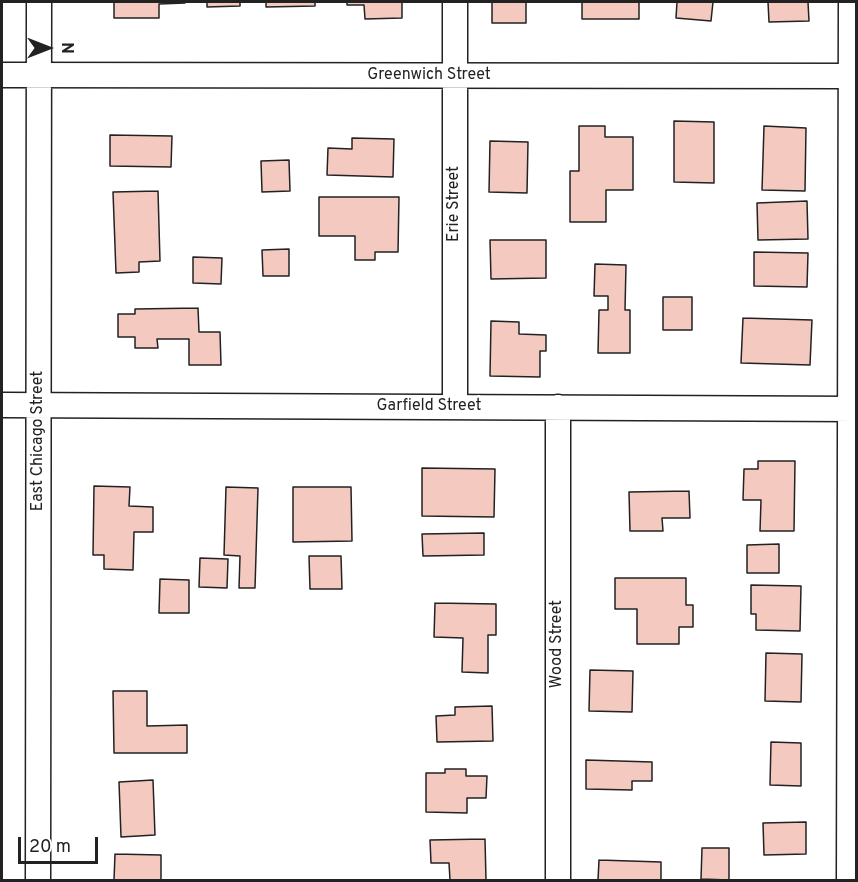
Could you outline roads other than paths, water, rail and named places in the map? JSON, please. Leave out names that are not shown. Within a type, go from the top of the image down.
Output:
[{"type":"street","name":"East Chicago Street","points":[[38,880],[39,2]]},
{"type":"street","name":"Erie Street","points":[[454,2],[455,407]]},
{"type":"street","points":[[849,880],[854,76],[851,2]]},
{"type":"street","name":"Greenwich Street","points":[[2,75],[854,76]]},
{"type":"street","name":"Garfield Street","points":[[2,405],[853,409]]},
{"type":"street","name":"Wood Street","points":[[558,407],[558,880]]}]
